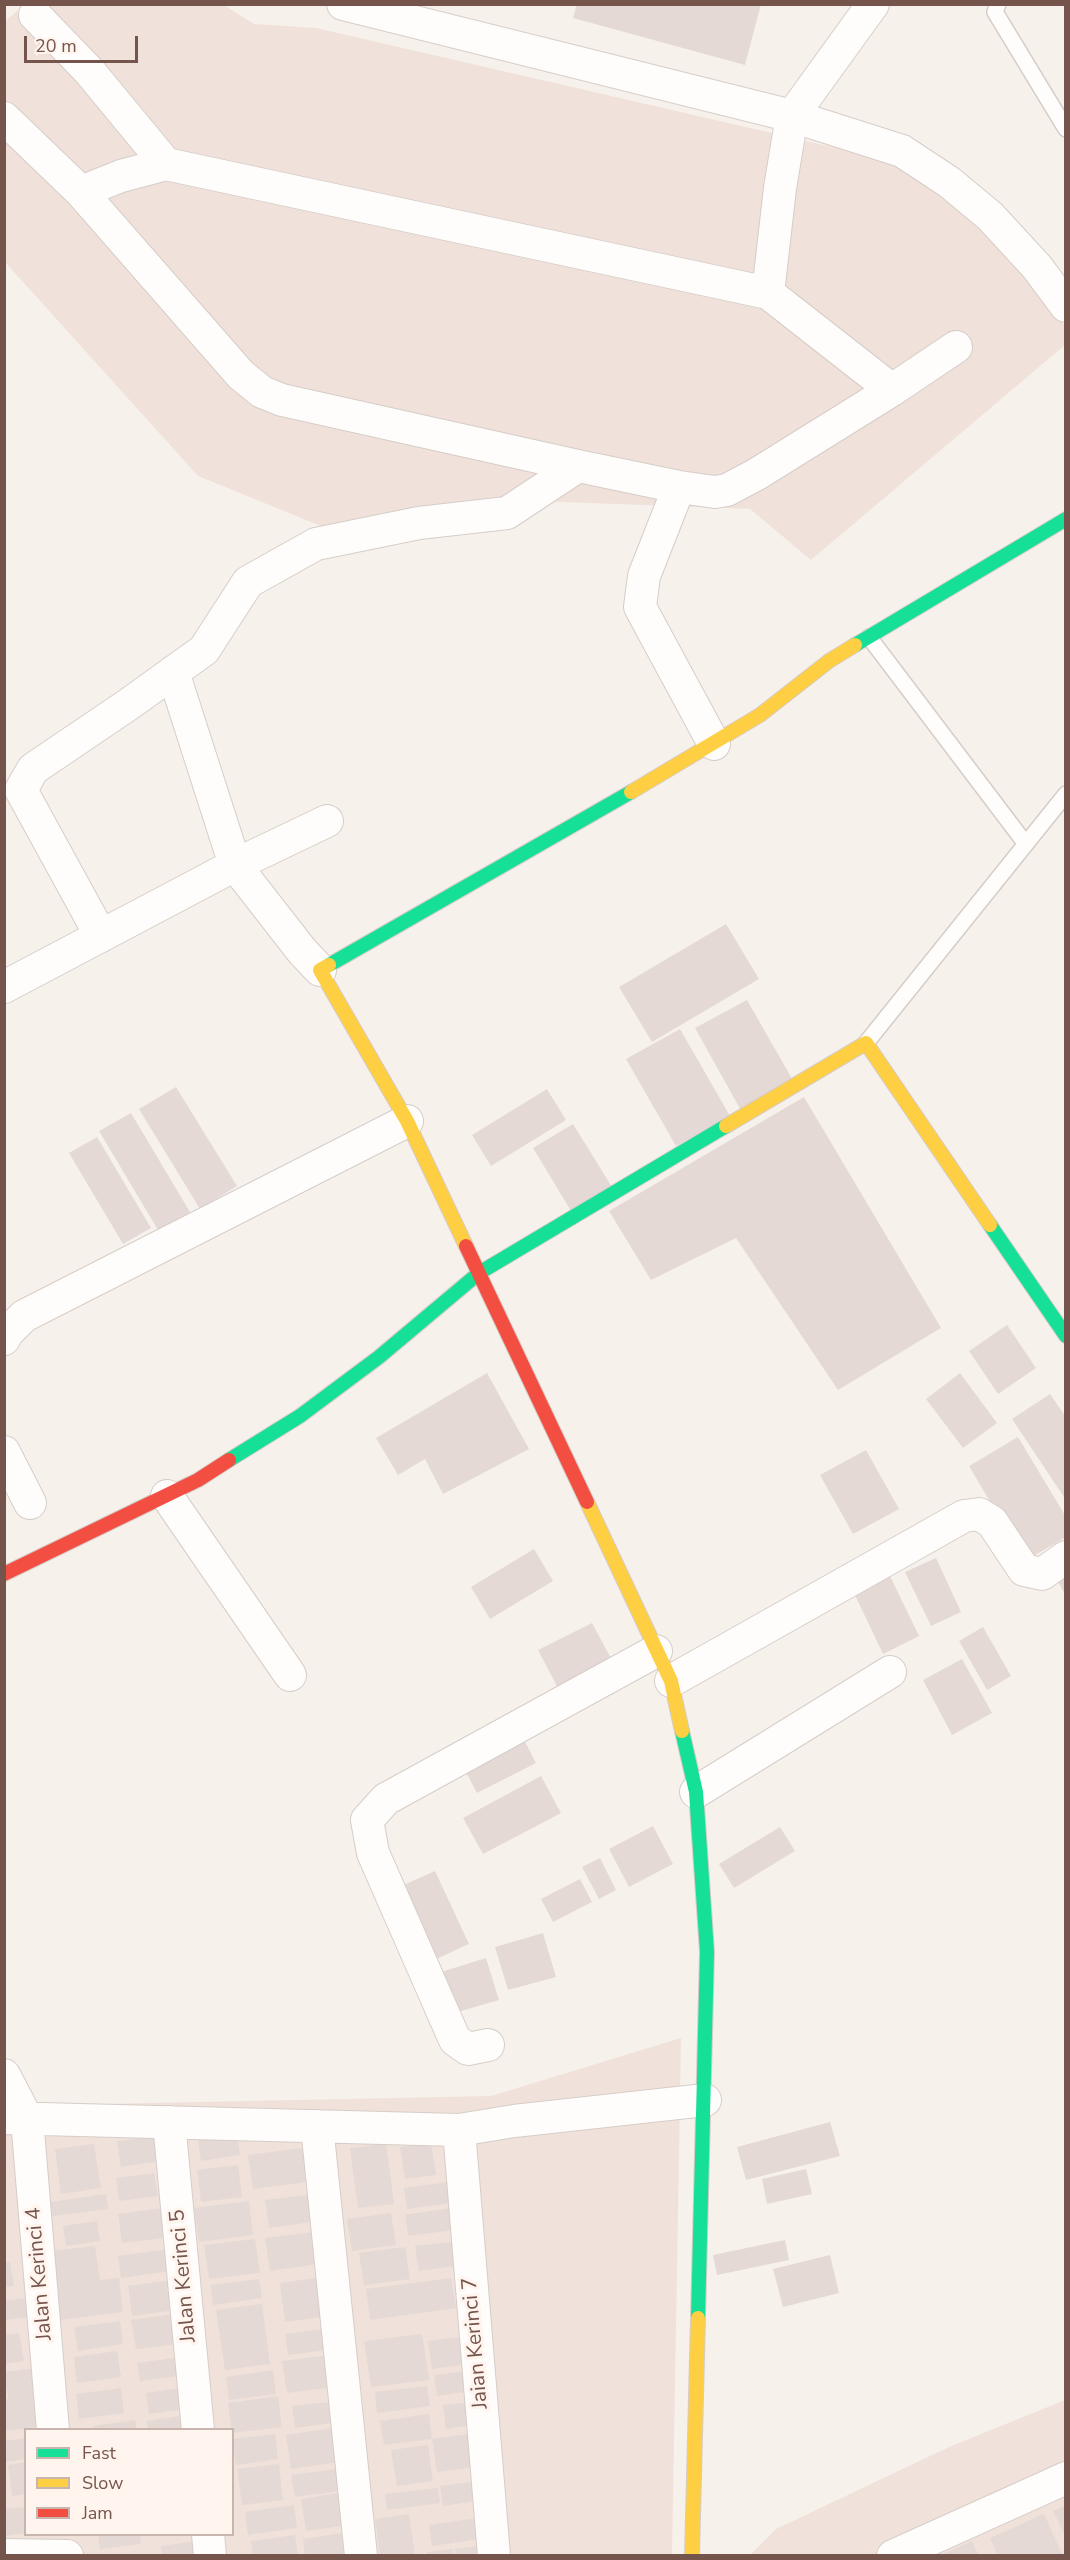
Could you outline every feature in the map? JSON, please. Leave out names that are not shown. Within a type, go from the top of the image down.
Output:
[{"type":"street","points":[[343,4],[792,116],[902,151],[950,182],[990,216],[1038,267],[1065,306]]},
{"type":"street","points":[[768,293],[780,188],[792,116],[873,4]]},
{"type":"street","points":[[35,15],[90,72],[166,164]]},
{"type":"street","points":[[4,118],[81,192],[241,375],[261,392],[282,400],[578,466],[715,492],[737,485],[892,390],[956,347]]},
{"type":"street","points":[[81,192],[121,176],[166,164],[768,293],[892,390]]},
{"type":"street","points":[[101,936],[21,790],[33,769],[204,650],[248,582],[316,544],[419,523],[507,513],[578,466]]},
{"type":"street","points":[[679,487],[644,576],[640,607],[714,744]]},
{"type":"street","points":[[320,970],[714,744],[760,715],[829,661],[1065,519]]},
{"type":"street","points":[[173,672],[235,865],[302,951],[320,970],[407,1121],[671,1681],[696,1792],[707,1952],[692,2556]]},
{"type":"street","points":[[4,987],[235,865],[327,821]]},
{"type":"street","points":[[4,1574],[198,1480],[300,1416],[379,1357],[479,1273],[866,1043],[1065,1336]]},
{"type":"street","points":[[4,1339],[24,1316],[407,1121]]},
{"type":"street","points":[[4,1452],[30,1503]]},
{"type":"street","points":[[167,1496],[290,1675]]},
{"type":"street","points":[[671,1681],[964,1515],[979,1514],[992,1522],[1024,1570],[1042,1574],[1065,1557]]},
{"type":"street","points":[[488,2045],[468,2049],[455,2040],[373,1853],[367,1820],[386,1799],[656,1651]]},
{"type":"street","points":[[696,1792],[890,1671]]},
{"type":"street","points":[[4,2075],[16,2119],[459,2130],[514,2121],[705,2100]]},
{"type":"street","name":"Jalan Kerinci 4","points":[[16,2119],[53,2428]]},
{"type":"street","name":"Jalan Kerinci 5","points":[[169,2122],[198,2428]]},
{"type":"street","points":[[317,2126],[361,2556]]},
{"type":"street","name":"Jaian Kerinci 7","points":[[459,2130],[494,2556]]},
{"type":"street","points":[[893,2556],[1065,2478]]},
{"type":"street","points":[[208,2536],[210,2556]]},
{"type":"street","points":[[4,2555],[64,2548]]},
{"type":"lane","points":[[998,4],[995,12],[1065,129]]},
{"type":"lane","points":[[869,637],[1025,843]]},
{"type":"lane","points":[[866,1043],[1065,794]]},
{"type":"shaded area","points":[[24,5],[224,5],[254,24],[316,28],[928,169],[1004,236],[1065,326],[1065,345],[811,560],[750,509],[536,501],[343,535],[198,476],[5,262],[4,22]]},
{"type":"shaded area","points":[[681,2038],[672,2555],[5,2555],[4,2106],[491,2096]]},
{"type":"shaded area","points":[[1065,2400],[1065,2555],[749,2556],[776,2529],[949,2447]]},
{"type":"building","points":[[577,4],[761,4],[745,65],[573,18]]},
{"type":"building","points":[[726,924],[759,979],[652,1042],[619,987]]},
{"type":"building","points":[[747,1000],[795,1084],[743,1114],[695,1028]]},
{"type":"building","points":[[680,1029],[730,1116],[676,1146],[626,1059]]},
{"type":"building","points":[[176,1087],[237,1186],[200,1209],[139,1109]]},
{"type":"building","points":[[547,1089],[566,1120],[491,1166],[472,1135]]},
{"type":"building","points":[[804,1097],[941,1328],[838,1390],[736,1238],[651,1280],[609,1211]]},
{"type":"building","points":[[131,1113],[190,1212],[158,1230],[99,1131]]},
{"type":"building","points":[[573,1124],[612,1187],[571,1211],[533,1148]]},
{"type":"building","points":[[97,1137],[151,1228],[123,1244],[69,1153]]},
{"type":"building","points":[[1007,1325],[1036,1368],[998,1394],[969,1351]]},
{"type":"building","points":[[487,1373],[529,1449],[443,1494],[425,1459],[398,1475],[376,1438]]},
{"type":"building","points":[[960,1373],[997,1423],[963,1448],[926,1399]]},
{"type":"building","points":[[1050,1394],[1066,1417],[1066,1500],[1012,1419]]},
{"type":"building","points":[[1018,1437],[1066,1517],[1066,1537],[1025,1561],[969,1466]]},
{"type":"building","points":[[866,1450],[899,1509],[853,1534],[820,1475]]},
{"type":"building","points":[[534,1549],[553,1581],[490,1619],[471,1587]]},
{"type":"building","points":[[936,1558],[961,1612],[931,1626],[905,1572]]},
{"type":"building","points":[[1066,1575],[1066,1596],[1057,1580]]},
{"type":"building","points":[[890,1576],[919,1636],[883,1654],[854,1593]]},
{"type":"building","points":[[592,1623],[613,1662],[559,1690],[538,1650]]},
{"type":"building","points":[[983,1627],[1011,1676],[987,1690],[959,1641]]},
{"type":"building","points":[[962,1659],[992,1713],[952,1735],[923,1680]]},
{"type":"building","points":[[521,1734],[536,1763],[477,1793],[462,1765]]},
{"type":"building","points":[[541,1776],[561,1813],[483,1854],[463,1818]]},
{"type":"building","points":[[653,1826],[673,1864],[629,1887],[609,1849]]},
{"type":"building","points":[[780,1827],[795,1851],[734,1888],[719,1864]]},
{"type":"building","points":[[600,1858],[616,1890],[599,1899],[582,1867]]},
{"type":"building","points":[[435,1871],[469,1944],[432,1961],[399,1887]]},
{"type":"building","points":[[580,1879],[592,1902],[553,1922],[541,1899]]},
{"type":"building","points":[[543,1933],[556,1977],[508,1990],[495,1947]]},
{"type":"building","points":[[486,1958],[499,2000],[451,2014],[438,1973]]},
{"type":"building","points":[[830,2122],[840,2156],[746,2180],[737,2147]]},
{"type":"building","points":[[237,2134],[240,2155],[201,2161],[198,2139]]},
{"type":"building","points":[[158,2136],[161,2161],[121,2167],[117,2141]]},
{"type":"building","points":[[431,2143],[436,2175],[405,2179],[400,2147]]},
{"type":"building","points":[[94,2144],[101,2188],[61,2194],[55,2149]]},
{"type":"building","points":[[386,2144],[394,2204],[358,2208],[350,2148]]},
{"type":"building","points":[[302,2148],[307,2182],[253,2189],[248,2155]]},
{"type":"building","points":[[238,2165],[242,2197],[201,2202],[197,2170]]},
{"type":"building","points":[[806,2169],[812,2194],[767,2204],[762,2179]]},
{"type":"building","points":[[154,2173],[158,2196],[119,2201],[116,2178]]},
{"type":"building","points":[[448,2182],[451,2203],[407,2209],[404,2188]]},
{"type":"building","points":[[106,2194],[108,2209],[53,2216],[50,2202]]},
{"type":"building","points":[[316,2194],[319,2221],[269,2228],[265,2200]]},
{"type":"building","points":[[249,2201],[253,2235],[199,2242],[194,2208]]},
{"type":"building","points":[[169,2207],[172,2237],[122,2243],[118,2214]]},
{"type":"building","points":[[451,2208],[454,2230],[408,2236],[405,2215]]},
{"type":"building","points":[[391,2213],[396,2245],[352,2251],[347,2219]]},
{"type":"building","points":[[97,2221],[100,2241],[66,2246],[63,2226]]},
{"type":"building","points":[[314,2232],[318,2264],[270,2271],[265,2238]]},
{"type":"building","points":[[255,2239],[260,2273],[209,2279],[204,2245]]},
{"type":"building","points":[[785,2240],[789,2260],[717,2275],[713,2255]]},
{"type":"building","points":[[460,2241],[463,2265],[419,2271],[415,2246]]},
{"type":"building","points":[[95,2246],[100,2280],[119,2278],[123,2312],[52,2321],[43,2252]]},
{"type":"building","points":[[405,2247],[410,2279],[364,2285],[359,2253]]},
{"type":"building","points":[[169,2249],[172,2271],[121,2278],[118,2256]]},
{"type":"building","points":[[830,2255],[839,2293],[783,2307],[773,2269]]},
{"type":"building","points":[[10,2262],[14,2286],[4,2287],[4,2263]]},
{"type":"building","points":[[330,2276],[335,2315],[285,2322],[280,2283]]},
{"type":"building","points":[[451,2278],[456,2308],[370,2320],[366,2289]]},
{"type":"building","points":[[259,2279],[262,2298],[213,2305],[211,2285]]},
{"type":"building","points":[[172,2280],[176,2310],[132,2316],[128,2286]]},
{"type":"building","points":[[27,2298],[30,2317],[4,2320],[4,2301]]},
{"type":"building","points":[[262,2304],[270,2364],[225,2370],[216,2310]]},
{"type":"building","points":[[181,2313],[185,2343],[136,2349],[131,2320]]},
{"type":"building","points":[[120,2321],[123,2344],[78,2351],[74,2327]]},
{"type":"building","points":[[323,2329],[326,2350],[288,2355],[285,2334]]},
{"type":"building","points":[[19,2333],[24,2361],[4,2364],[4,2335]]},
{"type":"building","points":[[422,2334],[429,2380],[371,2387],[364,2341]]},
{"type":"building","points":[[459,2337],[463,2365],[432,2369],[428,2341]]},
{"type":"building","points":[[117,2351],[121,2377],[77,2383],[74,2357]]},
{"type":"building","points":[[332,2355],[336,2387],[287,2393],[282,2361]]},
{"type":"building","points":[[182,2357],[185,2375],[140,2381],[137,2363]]},
{"type":"building","points":[[35,2368],[40,2404],[34,2405],[37,2427],[4,2431],[4,2399],[8,2399],[4,2372]]},
{"type":"building","points":[[273,2370],[276,2394],[229,2400],[226,2377]]},
{"type":"building","points":[[467,2371],[471,2391],[437,2396],[434,2375]]},
{"type":"building","points":[[427,2386],[430,2406],[377,2413],[375,2392]]},
{"type":"building","points":[[121,2388],[124,2413],[79,2419],[76,2394]]},
{"type":"building","points":[[181,2388],[184,2409],[149,2414],[146,2393]]},
{"type":"building","points":[[278,2396],[282,2427],[234,2433],[228,2403]]},
{"type":"building","points":[[329,2402],[332,2423],[295,2428],[292,2406]]},
{"type":"building","points":[[470,2402],[473,2425],[446,2429],[443,2405]]},
{"type":"building","points":[[194,2414],[196,2428],[148,2428],[147,2421]]},
{"type":"building","points":[[429,2414],[432,2439],[384,2445],[380,2421]]},
{"type":"building","points":[[135,2420],[137,2428],[93,2428],[93,2426]]},
{"type":"building","points":[[333,2428],[338,2462],[291,2469],[286,2435]]},
{"type":"building","points":[[482,2432],[486,2466],[437,2472],[432,2439]]},
{"type":"building","points":[[275,2434],[278,2459],[236,2465],[234,2439]]},
{"type":"building","points":[[24,2438],[24,2459],[5,2462],[5,2441]]},
{"type":"building","points":[[428,2445],[433,2481],[397,2486],[391,2450]]},
{"type":"building","points":[[24,2462],[24,2494],[12,2496],[8,2465]]},
{"type":"building","points":[[279,2464],[283,2500],[242,2505],[237,2469]]},
{"type":"building","points":[[336,2469],[339,2491],[295,2497],[291,2475]]},
{"type":"building","points":[[487,2480],[489,2499],[443,2506],[440,2486]]},
{"type":"building","points":[[438,2488],[440,2503],[387,2510],[385,2494]]},
{"type":"building","points":[[344,2492],[349,2525],[306,2531],[301,2499]]},
{"type":"building","points":[[294,2505],[297,2528],[248,2535],[245,2512]]},
{"type":"building","points":[[1066,2505],[1066,2537],[1053,2511]]},
{"type":"building","points":[[24,2507],[24,2533],[5,2536],[4,2509]]},
{"type":"building","points":[[409,2514],[415,2556],[380,2556],[375,2519]]},
{"type":"building","points":[[1044,2514],[1063,2556],[998,2556],[990,2538]]},
{"type":"building","points":[[477,2518],[480,2539],[432,2546],[429,2525]]},
{"type":"building","points":[[343,2533],[346,2556],[305,2556],[303,2539]]},
{"type":"building","points":[[295,2535],[298,2556],[253,2556],[251,2541]]},
{"type":"building","points":[[98,2536],[140,2536],[141,2544],[100,2549]]},
{"type":"building","points":[[204,2540],[207,2556],[162,2556],[161,2546]]},
{"type":"building","points":[[972,2541],[979,2556],[939,2556]]},
{"type":"building","points":[[485,2545],[486,2556],[456,2556],[455,2549]]},
{"type":"building","points":[[453,2549],[454,2556],[427,2556],[427,2552]]},
{"type":"traffic: fast","points":[[855,645],[1066,519]]},
{"type":"traffic: fast","points":[[329,965],[631,792]]},
{"type":"traffic: fast","points":[[229,1460],[300,1416],[379,1357],[479,1273],[726,1126]]},
{"type":"traffic: fast","points":[[990,1225],[1066,1336]]},
{"type":"traffic: fast","points":[[682,1731],[696,1792],[707,1952],[698,2318]]},
{"type":"traffic: slow","points":[[631,792],[760,715],[829,661],[855,645]]},
{"type":"traffic: slow","points":[[329,965],[320,970],[407,1121],[466,1246]]},
{"type":"traffic: slow","points":[[726,1126],[866,1043],[990,1225]]},
{"type":"traffic: slow","points":[[587,1502],[671,1681],[682,1731]]},
{"type":"traffic: slow","points":[[692,2556],[698,2318]]},
{"type":"traffic: jam","points":[[466,1246],[587,1502]]},
{"type":"traffic: jam","points":[[4,1574],[198,1480],[229,1460]]}]
